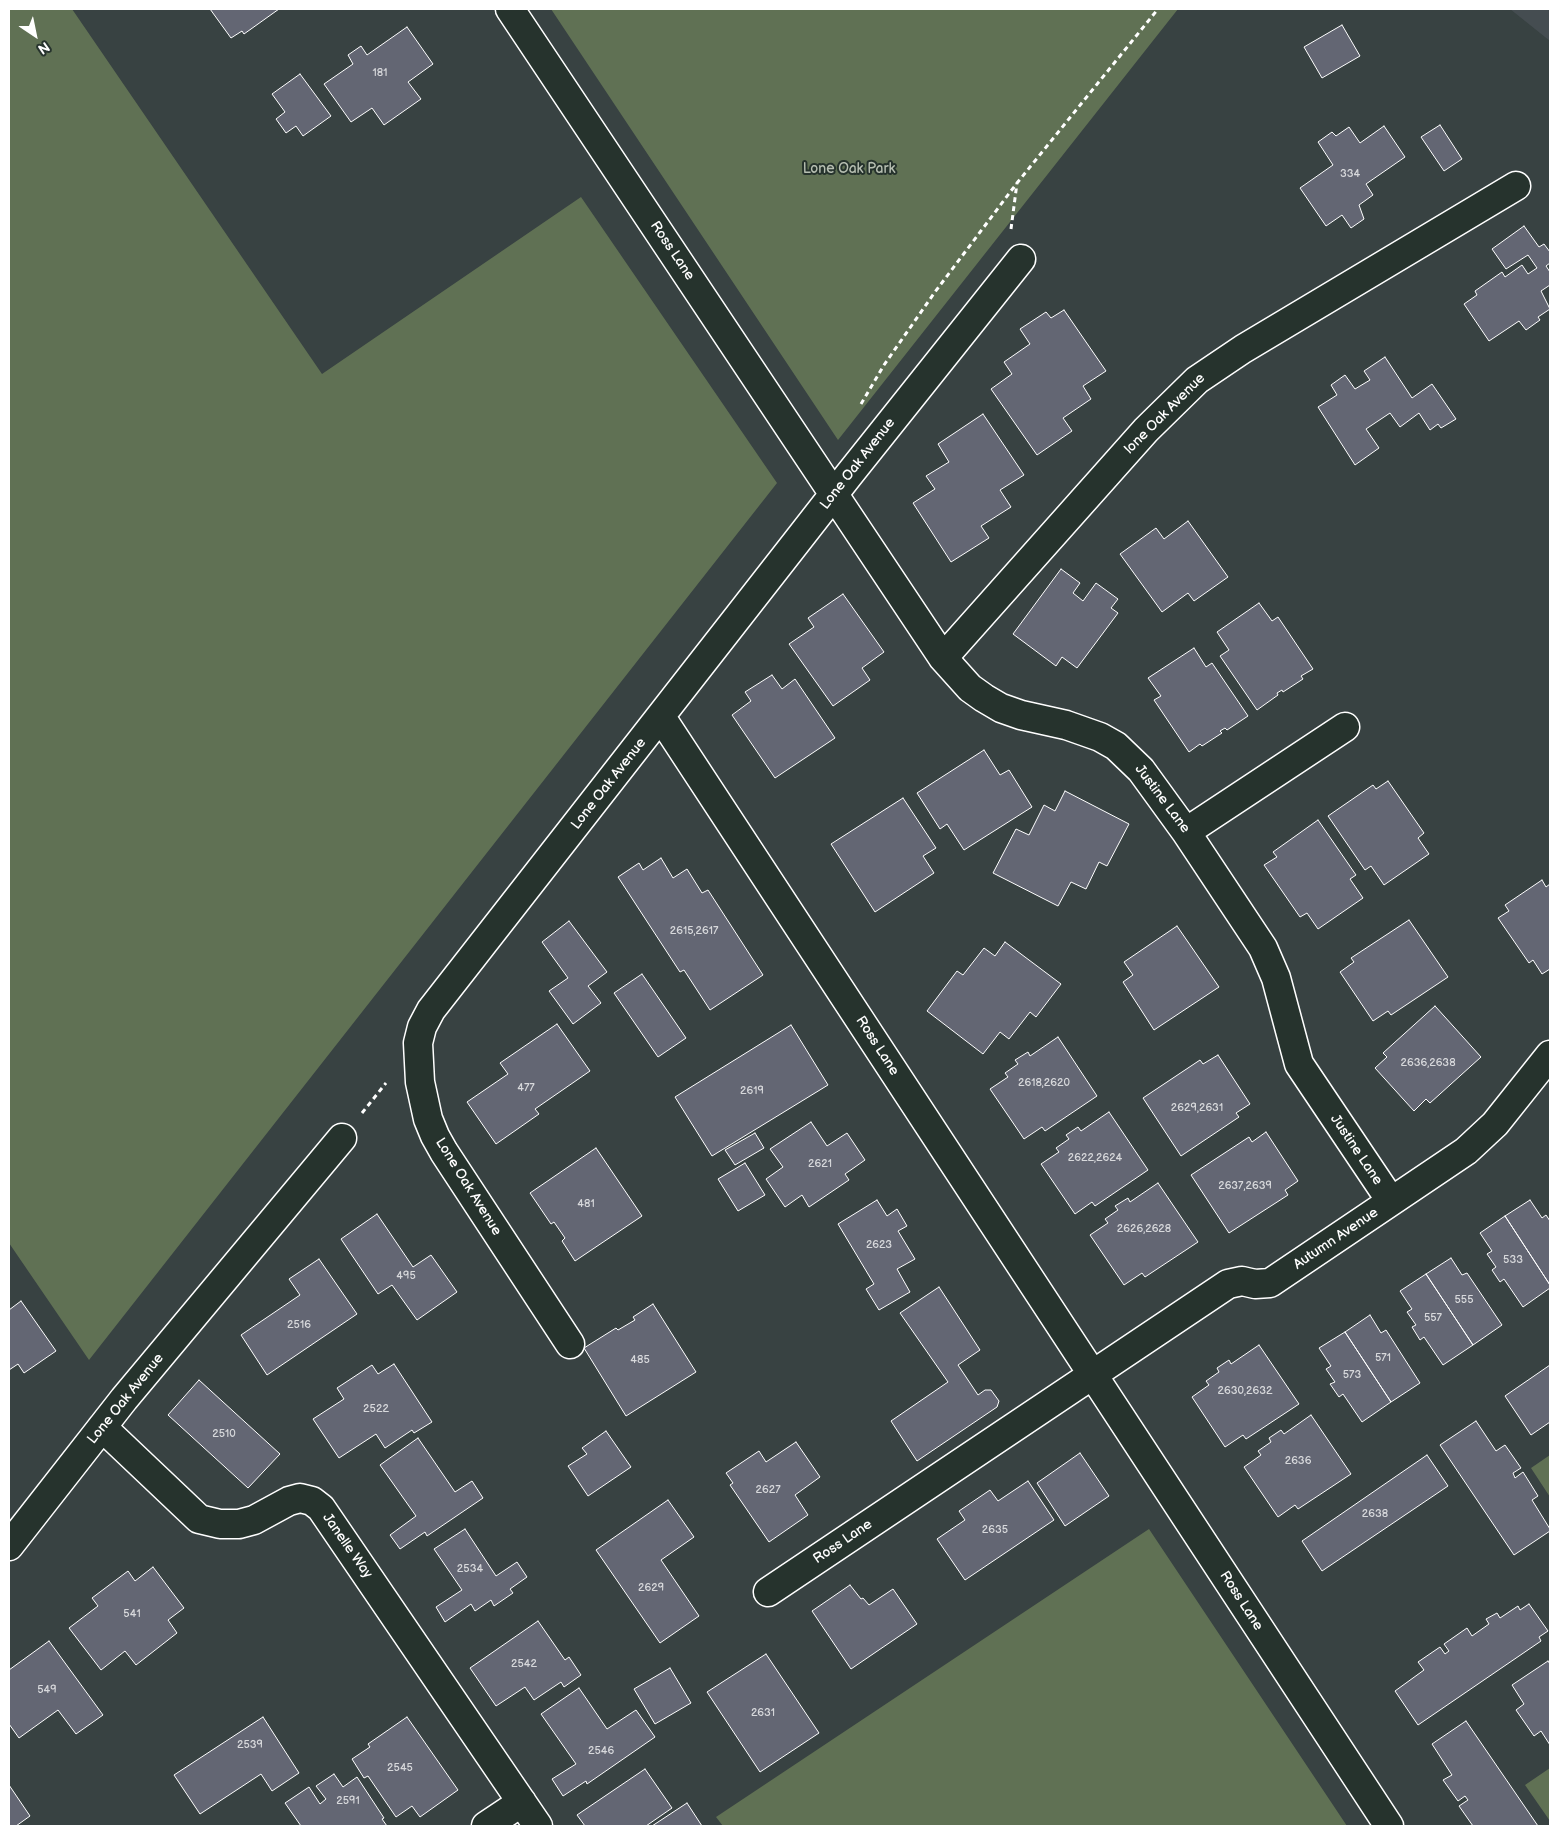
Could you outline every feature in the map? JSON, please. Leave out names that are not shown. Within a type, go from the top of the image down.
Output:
[{"type":"street","name":"Ross Lane","points":[[510,9],[835,493]]},
{"type":"street","name":"lone Oak Avenue","points":[[943,658],[1146,430],[1197,380],[1243,349],[1516,186]]},
{"type":"street","name":"Lone Oak Avenue","points":[[570,1344],[444,1152],[436,1136],[423,1101],[418,1043],[422,1027],[431,1010],[1020,259]]},
{"type":"street","name":"Justine Lane","points":[[835,493],[943,658],[970,688],[1001,708],[1083,730],[1116,746],[1141,770],[1186,832],[1270,962],[1299,1064],[1391,1202]]},
{"type":"street","name":"Ross Lane","points":[[661,717],[1389,1826]]},
{"type":"street","points":[[1186,832],[1344,727]]},
{"type":"street","name":"Autumn Avenue","points":[[1093,1375],[1228,1284],[1242,1281],[1255,1284],[1270,1283],[1482,1139],[1550,1055]]},
{"type":"street","name":"Lone Oak Avenue","points":[[9,1546],[102,1427],[342,1138]]},
{"type":"street","name":"Ross Lane","points":[[768,1592],[1093,1375]]},
{"type":"street","name":"Janelle Way","points":[[102,1427],[200,1518],[220,1524],[238,1524],[254,1520],[289,1501],[300,1498],[312,1502],[321,1508],[538,1826]]},
{"type":"street","points":[[486,1826],[522,1802]]},
{"type":"path","points":[[859,413],[861,404],[884,365],[935,292],[1017,183],[1158,9]]},
{"type":"path","points":[[1017,183],[1011,228],[1020,259]]},
{"type":"path","points":[[342,1138],[418,1043]]},
{"type":"shaded area","points":[[1510,9],[1550,9],[1550,41]]},
{"type":"green space","points":[[9,9],[72,9],[322,374],[581,197],[777,483],[89,1360],[9,1243]]},
{"type":"green space","name":"Lone Oak Park","points":[[551,9],[1178,9],[838,440]]},
{"type":"green space","points":[[1550,1455],[1550,1497],[1531,1468]]},
{"type":"green space","points":[[1149,1529],[1347,1826],[723,1826],[716,1817]]},
{"type":"green space","points":[[1550,1768],[1550,1821],[1525,1785]]},
{"type":"building","points":[[210,9],[279,9],[244,34],[242,31],[231,38]]},
{"type":"building","points":[[1342,25],[1360,56],[1322,78],[1304,47]]},
{"type":"building","points":[[407,27],[433,64],[408,82],[421,99],[384,125],[372,108],[351,122],[324,84],[353,64],[348,55],[361,46],[367,55]]},
{"type":"building","points":[[300,74],[331,116],[303,136],[296,126],[286,133],[276,119],[285,112],[272,94]]},
{"type":"building","points":[[1440,125],[1462,159],[1444,171],[1421,137]]},
{"type":"building","points":[[1384,126],[1405,157],[1366,184],[1373,195],[1359,205],[1364,219],[1351,228],[1342,215],[1326,226],[1300,188],[1333,165],[1318,142],[1332,132],[1336,136],[1349,127],[1360,143]]},
{"type":"building","points":[[1524,226],[1539,247],[1544,244],[1550,252],[1550,263],[1546,266],[1550,272],[1550,285],[1541,291],[1550,309],[1538,317],[1540,320],[1526,330],[1519,321],[1489,341],[1464,304],[1477,295],[1475,291],[1502,272],[1505,277],[1522,265],[1528,274],[1537,268],[1528,255],[1506,269],[1492,249]]},
{"type":"building","points":[[1064,310],[1106,371],[1083,386],[1091,399],[1063,418],[1072,431],[1037,455],[991,389],[1012,374],[1004,362],[1030,344],[1020,329],[1046,312],[1051,318]]},
{"type":"building","points":[[1385,357],[1412,398],[1432,384],[1456,419],[1441,428],[1438,424],[1430,430],[1419,413],[1400,427],[1390,413],[1366,429],[1379,448],[1355,465],[1318,407],[1337,395],[1331,385],[1345,375],[1355,389],[1370,380],[1364,371]]},
{"type":"building","points":[[983,414],[1024,475],[1000,490],[1011,507],[981,526],[989,538],[951,562],[913,503],[935,489],[926,476],[949,462],[938,444]]},
{"type":"building","points":[[1188,521],[1228,577],[1194,601],[1188,593],[1162,612],[1120,554],[1156,528],[1164,539]]},
{"type":"building","points":[[1061,569],[1080,583],[1073,593],[1083,601],[1096,583],[1118,599],[1111,608],[1118,613],[1077,668],[1062,657],[1056,666],[1013,634]]},
{"type":"building","points":[[843,594],[884,652],[862,668],[870,680],[833,706],[789,644],[814,627],[808,618]]},
{"type":"building","points":[[1259,603],[1272,621],[1278,617],[1313,669],[1301,676],[1303,679],[1283,692],[1282,690],[1277,693],[1278,695],[1257,710],[1220,656],[1229,650],[1217,632]]},
{"type":"building","points":[[1194,648],[1206,667],[1212,663],[1248,716],[1227,730],[1225,728],[1220,731],[1222,733],[1189,752],[1154,700],[1161,696],[1148,678]]},
{"type":"building","points":[[772,675],[782,689],[795,679],[835,738],[775,778],[732,715],[751,701],[745,692]]},
{"type":"building","points":[[984,750],[1000,775],[1009,770],[1032,807],[964,850],[947,824],[940,829],[917,793]]},
{"type":"building","points":[[1388,781],[1424,833],[1418,838],[1429,854],[1384,885],[1371,866],[1365,870],[1328,816],[1373,785],[1376,789]]},
{"type":"building","points":[[1065,791],[1129,824],[1107,866],[1099,862],[1086,889],[1071,882],[1058,906],[993,873],[1016,829],[1029,835],[1044,805],[1055,811]]},
{"type":"building","points":[[903,798],[936,848],[923,856],[934,873],[875,912],[831,844]]},
{"type":"building","points":[[1318,820],[1356,875],[1350,879],[1363,898],[1318,929],[1307,913],[1300,917],[1264,865],[1277,857],[1273,852]]},
{"type":"building","points":[[661,858],[673,878],[687,869],[702,893],[708,890],[763,975],[710,1010],[684,970],[680,972],[618,877],[639,863],[643,870]]},
{"type":"building","points":[[1542,880],[1546,887],[1550,884],[1550,969],[1542,974],[1533,960],[1529,963],[1498,918],[1509,911],[1505,905]]},
{"type":"building","points":[[1409,920],[1448,977],[1391,1015],[1388,1011],[1373,1021],[1340,972],[1354,962],[1351,958]]},
{"type":"building","points":[[569,921],[607,972],[588,986],[601,1003],[573,1024],[549,991],[568,978],[542,942]]},
{"type":"building","points":[[1177,926],[1219,987],[1154,1030],[1123,982],[1133,975],[1124,962]]},
{"type":"building","points":[[1005,942],[1061,984],[1036,1017],[1030,1012],[1009,1039],[1000,1032],[983,1054],[927,1011],[957,971],[963,975],[984,948],[995,956]]},
{"type":"building","points":[[642,974],[686,1038],[658,1057],[614,993]]},
{"type":"building","points":[[1435,1006],[1481,1057],[1430,1103],[1426,1099],[1414,1111],[1375,1068],[1387,1057],[1383,1053]]},
{"type":"building","points":[[557,1024],[590,1071],[535,1109],[539,1114],[496,1144],[467,1102],[508,1074],[500,1063]]},
{"type":"building","points":[[791,1025],[828,1085],[712,1156],[675,1097]]},
{"type":"building","points":[[1058,1037],[1097,1096],[1045,1131],[1042,1127],[1024,1139],[990,1089],[1008,1077],[1005,1073],[1018,1064],[1015,1060],[1028,1052],[1030,1056]]},
{"type":"building","points":[[1218,1055],[1250,1104],[1236,1113],[1239,1117],[1181,1156],[1143,1098],[1200,1060],[1203,1064]]},
{"type":"building","points":[[1109,1112],[1148,1170],[1095,1206],[1092,1202],[1075,1214],[1041,1164],[1059,1152],[1056,1148],[1069,1139],[1066,1135],[1078,1127],[1081,1131]]},
{"type":"building","points":[[811,1122],[827,1146],[847,1133],[865,1160],[845,1174],[849,1180],[809,1207],[802,1195],[785,1207],[766,1179],[783,1167],[770,1149]]},
{"type":"building","points":[[1266,1132],[1298,1181],[1285,1190],[1288,1195],[1229,1233],[1191,1175],[1249,1137],[1252,1142]]},
{"type":"building","points":[[755,1133],[764,1148],[735,1165],[725,1150]]},
{"type":"building","points":[[596,1148],[642,1216],[575,1261],[562,1241],[565,1238],[554,1222],[551,1224],[530,1193]]},
{"type":"building","points":[[745,1163],[765,1195],[738,1211],[718,1179]]},
{"type":"building","points":[[1158,1183],[1198,1242],[1145,1277],[1142,1273],[1124,1285],[1090,1235],[1108,1223],[1105,1219],[1118,1210],[1115,1206],[1128,1198],[1130,1202]]},
{"type":"building","points":[[877,1200],[887,1216],[897,1209],[907,1226],[898,1231],[915,1259],[897,1269],[910,1292],[879,1310],[866,1289],[874,1284],[838,1224]]},
{"type":"building","points":[[1530,1200],[1542,1218],[1546,1215],[1550,1221],[1550,1285],[1505,1216]]},
{"type":"building","points":[[377,1214],[413,1267],[431,1255],[457,1292],[417,1320],[392,1285],[378,1294],[341,1239]]},
{"type":"building","points":[[1505,1216],[1550,1285],[1550,1288],[1523,1307],[1504,1279],[1500,1282],[1492,1270],[1496,1267],[1487,1254],[1492,1251],[1480,1233]]},
{"type":"building","points":[[1451,1258],[1462,1275],[1467,1273],[1502,1325],[1473,1345],[1426,1274]]},
{"type":"building","points":[[319,1259],[357,1314],[267,1375],[241,1335],[300,1295],[289,1279]]},
{"type":"building","points":[[1426,1274],[1473,1345],[1443,1365],[1424,1337],[1420,1340],[1412,1327],[1416,1325],[1407,1312],[1412,1309],[1400,1291]]},
{"type":"building","points":[[939,1287],[980,1350],[958,1365],[978,1395],[985,1390],[991,1390],[999,1401],[997,1407],[917,1461],[891,1421],[948,1382],[900,1313]]},
{"type":"building","points":[[21,1301],[56,1351],[24,1373],[18,1364],[9,1370],[9,1310]]},
{"type":"building","points":[[653,1304],[696,1372],[626,1416],[584,1348],[616,1328],[618,1330],[635,1320],[633,1317]]},
{"type":"building","points":[[1370,1315],[1381,1333],[1386,1330],[1420,1383],[1391,1402],[1345,1332]]},
{"type":"building","points":[[1345,1332],[1391,1402],[1362,1422],[1343,1394],[1339,1397],[1330,1384],[1335,1382],[1326,1369],[1331,1366],[1319,1348]]},
{"type":"building","points":[[1259,1345],[1299,1404],[1246,1439],[1243,1435],[1225,1447],[1192,1397],[1209,1385],[1206,1381],[1219,1372],[1217,1368],[1229,1360],[1231,1364]]},
{"type":"building","points":[[394,1364],[432,1422],[414,1433],[412,1430],[385,1448],[376,1434],[339,1458],[313,1419],[344,1399],[337,1388],[372,1365],[378,1374]]},
{"type":"building","points":[[1550,1365],[1550,1422],[1531,1435],[1505,1396]]},
{"type":"building","points":[[199,1380],[280,1454],[248,1488],[168,1415]]},
{"type":"building","points":[[1311,1415],[1351,1474],[1298,1509],[1295,1505],[1278,1517],[1244,1467],[1261,1455],[1258,1451],[1271,1442],[1269,1438],[1281,1430],[1284,1434]]},
{"type":"building","points":[[1476,1421],[1496,1451],[1505,1445],[1521,1468],[1513,1473],[1515,1478],[1523,1472],[1538,1496],[1532,1500],[1550,1529],[1550,1531],[1514,1555],[1440,1445]]},
{"type":"building","points":[[606,1431],[631,1467],[588,1496],[568,1466],[587,1454],[582,1448]]},
{"type":"building","points":[[418,1438],[455,1492],[472,1481],[483,1498],[427,1536],[425,1532],[400,1549],[390,1535],[416,1516],[380,1465]]},
{"type":"building","points":[[796,1442],[820,1477],[795,1495],[808,1515],[769,1542],[730,1485],[733,1483],[726,1473],[759,1451],[766,1462]]},
{"type":"building","points":[[1080,1453],[1109,1496],[1065,1526],[1037,1483]]},
{"type":"building","points":[[1427,1455],[1448,1486],[1322,1571],[1302,1541]]},
{"type":"building","points":[[1028,1481],[1054,1520],[965,1580],[937,1539],[965,1520],[959,1511],[990,1490],[998,1501]]},
{"type":"building","points":[[668,1500],[694,1537],[661,1560],[699,1616],[660,1643],[596,1550]]},
{"type":"building","points":[[465,1529],[496,1576],[517,1562],[527,1577],[510,1589],[513,1593],[494,1606],[491,1600],[475,1611],[471,1604],[445,1622],[436,1607],[462,1590],[434,1549]]},
{"type":"building","points":[[153,1567],[184,1608],[168,1620],[177,1633],[136,1665],[125,1651],[101,1670],[69,1628],[98,1606],[92,1598],[128,1571],[135,1581]]},
{"type":"building","points":[[850,1585],[861,1599],[863,1598],[869,1605],[893,1589],[917,1624],[851,1669],[812,1611]]},
{"type":"building","points":[[1529,1604],[1548,1631],[1539,1637],[1541,1641],[1418,1725],[1395,1691],[1424,1670],[1418,1662],[1440,1647],[1445,1654],[1449,1651],[1444,1644],[1467,1628],[1472,1636],[1489,1624],[1486,1619],[1497,1613],[1500,1618],[1518,1606],[1520,1610]]},
{"type":"building","points":[[538,1621],[565,1660],[569,1657],[581,1675],[564,1687],[561,1682],[534,1700],[525,1687],[496,1706],[470,1668]]},
{"type":"building","points":[[49,1641],[103,1715],[76,1734],[58,1710],[19,1738],[9,1724],[9,1670]]},
{"type":"building","points":[[766,1654],[819,1733],[760,1772],[707,1692]]},
{"type":"building","points":[[1548,1661],[1550,1664],[1550,1745],[1541,1731],[1534,1736],[1516,1710],[1524,1704],[1512,1685]]},
{"type":"building","points":[[670,1668],[691,1703],[655,1724],[634,1689]]},
{"type":"building","points":[[579,1688],[607,1729],[636,1710],[655,1737],[587,1784],[586,1781],[563,1796],[552,1779],[576,1764],[541,1714]]},
{"type":"building","points":[[263,1717],[299,1773],[272,1791],[261,1774],[200,1814],[174,1775]]},
{"type":"building","points":[[407,1717],[458,1790],[420,1817],[412,1806],[396,1817],[368,1776],[364,1778],[352,1759],[370,1747],[368,1744]]},
{"type":"building","points":[[1466,1721],[1538,1826],[1473,1826],[1459,1806],[1468,1800],[1465,1796],[1458,1801],[1443,1780],[1452,1775],[1432,1744]]},
{"type":"building","points":[[645,1769],[672,1808],[646,1826],[585,1826],[577,1815]]},
{"type":"building","points":[[334,1774],[343,1787],[357,1777],[384,1818],[382,1819],[387,1826],[301,1826],[285,1803],[309,1787],[320,1804],[326,1799],[316,1786]]},
{"type":"building","points":[[9,1785],[30,1816],[16,1826],[9,1826]]},
{"type":"building","points":[[687,1803],[702,1826],[652,1826]]}]
